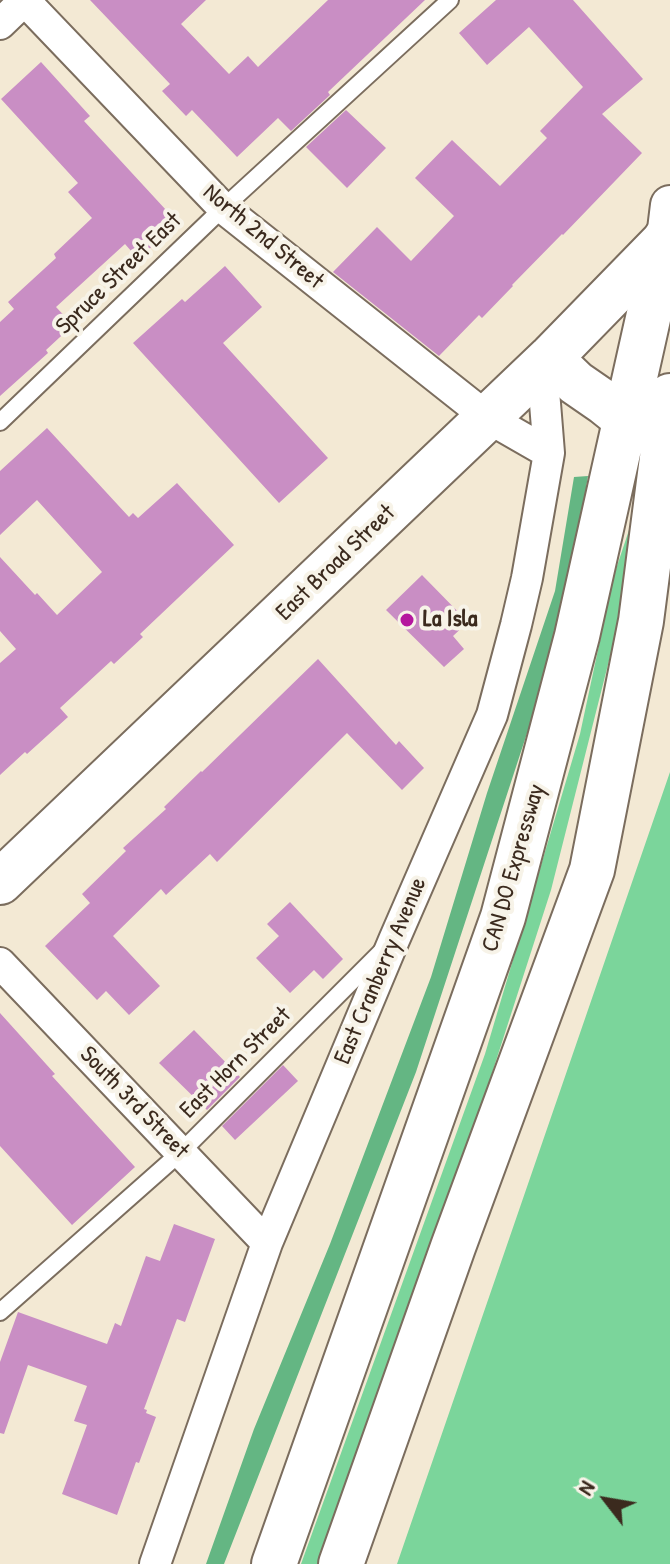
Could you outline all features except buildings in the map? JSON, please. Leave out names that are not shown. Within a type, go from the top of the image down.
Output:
[{"type":"main road","name":"East Broad Street","points":[[0,882],[546,362],[669,226]]},
{"type":"main road","points":[[669,226],[670,326]]},
{"type":"main road","name":"CAN DO Expressway","points":[[274,1564],[503,917],[577,636],[669,226]]},
{"type":"main road","points":[[546,362],[625,419]]},
{"type":"main road","points":[[592,870],[641,621],[670,396]]},
{"type":"main road","points":[[341,1564],[453,1247],[592,870],[670,639]]},
{"type":"street","name":"North 2nd Street","points":[[25,0],[223,208],[488,418],[549,453]]},
{"type":"street","points":[[0,24],[25,0]]},
{"type":"street","name":"East Cranberry Avenue","points":[[155,1564],[267,1243],[492,715],[527,578],[549,453],[546,362]]},
{"type":"street","name":"South 3rd Street","points":[[0,963],[267,1243]]},
{"type":"lane","name":"Spruce Street East","points":[[0,422],[223,208],[450,0]]},
{"type":"lane","name":"East Horn Street","points":[[0,1312],[181,1152],[394,940]]},
{"type":"green space","points":[[588,476],[574,561],[533,715],[416,1072],[224,1564],[206,1564],[254,1429],[330,1244],[431,977],[487,793],[555,591],[574,477]]},
{"type":"green space","points":[[636,509],[620,617],[551,890],[475,1126],[319,1564],[301,1564],[485,1054],[580,734],[614,575]]},
{"type":"green space","points":[[670,772],[670,1564],[397,1564]]},
{"type":"place","name":"La Isla","points":[[407,620]]}]
